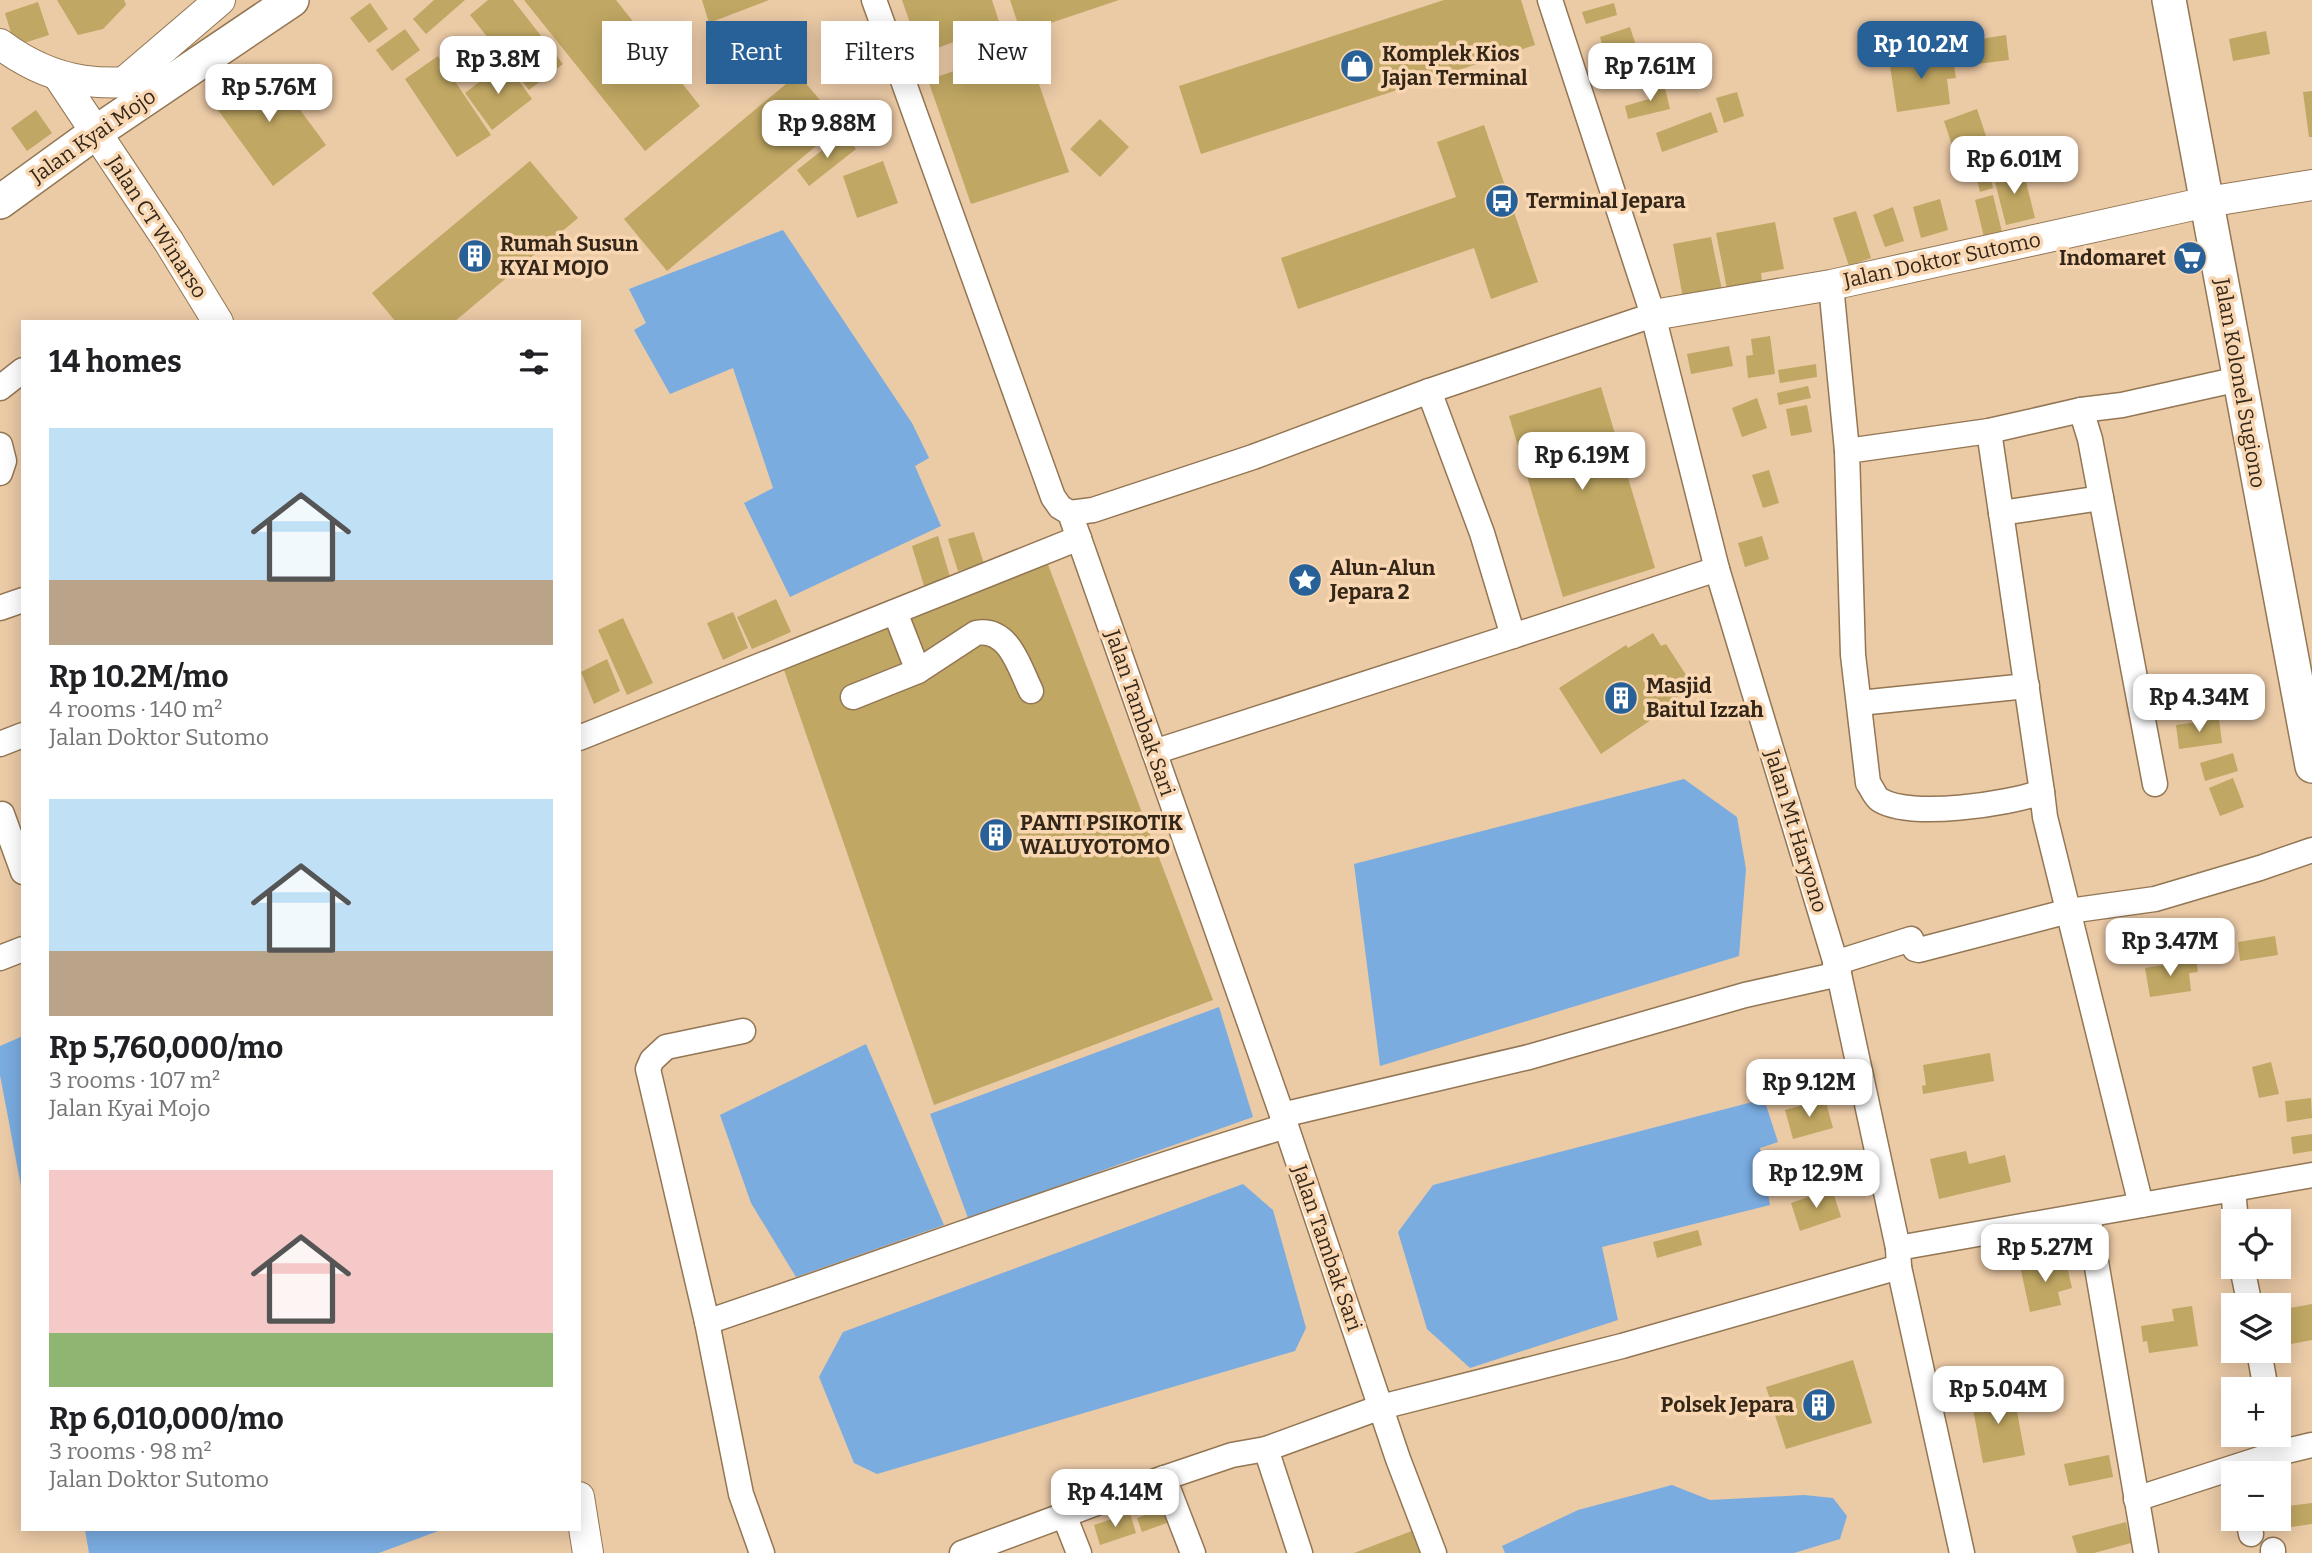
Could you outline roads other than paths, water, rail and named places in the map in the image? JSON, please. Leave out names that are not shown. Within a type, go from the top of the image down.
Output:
[{"type":"main road","name":"Jalan Kyai Mojo","points":[[0,202],[174,78],[292,0]]},
{"type":"main road","name":"Jalan Kolonel Sugiono","points":[[2169,0],[2239,379],[2306,700],[2312,766]]},
{"type":"street","name":"Jalan Tambak Sari","points":[[874,0],[1053,498],[1060,507],[1070,513],[1434,1553]]},
{"type":"street","name":"Jalan Mt Haryono","points":[[1550,0],[1653,316],[1717,569],[1837,968],[1962,1553]]},
{"type":"street","points":[[123,83],[206,5]]},
{"type":"street","points":[[0,44],[23,60],[59,77],[123,83],[174,78]]},
{"type":"street","name":"Jalan CT Winarso","points":[[59,77],[169,242],[217,320]]},
{"type":"street","name":"Jalan Doktor Sutomo","points":[[1653,316],[1831,285],[2207,202],[2312,185]]},
{"type":"street","points":[[1831,285],[1847,451],[1853,655],[1868,783],[1878,799],[1899,808],[1923,810],[2020,799],[2042,792]]},
{"type":"street","points":[[1070,513],[1093,510],[1241,461],[1429,391],[1653,316]]},
{"type":"street","points":[[0,388],[21,372]]},
{"type":"street","points":[[1847,451],[1989,431],[2239,379]]},
{"type":"street","points":[[1429,391],[1482,533],[1513,636]]},
{"type":"street","points":[[2081,410],[2090,439],[2155,784]]},
{"type":"street","points":[[1989,431],[2045,817],[2141,1205]]},
{"type":"street","points":[[0,445],[4,461],[0,473]]},
{"type":"street","points":[[2001,513],[2101,498]]},
{"type":"street","points":[[581,737],[1079,538]]},
{"type":"street","points":[[1154,752],[1717,569]]},
{"type":"street","points":[[0,608],[21,601]]},
{"type":"street","points":[[895,612],[918,671]]},
{"type":"street","points":[[853,697],[918,671],[975,633],[984,632],[1002,638],[1031,691]]},
{"type":"street","points":[[1859,703],[2027,686]]},
{"type":"street","points":[[0,744],[21,736]]},
{"type":"street","points":[[2,814],[21,867]]},
{"type":"street","points":[[707,1321],[869,1268],[1284,1121],[1529,1057],[1745,995],[1837,968],[1911,939],[1915,949],[1919,950],[2068,911],[2155,899],[2312,850]]},
{"type":"street","points":[[0,958],[21,950]]},
{"type":"street","points":[[743,1031],[666,1047],[652,1060],[648,1069],[707,1321],[741,1494],[762,1553]]},
{"type":"street","points":[[967,1552],[1164,1478],[1232,1455],[1266,1449],[1381,1407],[1622,1346],[1899,1258],[2088,1215],[2312,1175]]},
{"type":"street","points":[[2233,1189],[2235,1209]]},
{"type":"street","points":[[2088,1215],[2146,1553]]},
{"type":"street","points":[[2291,1445],[2312,1446]]},
{"type":"street","points":[[2251,1461],[2272,1447]]},
{"type":"street","points":[[1266,1449],[1300,1553]]},
{"type":"street","points":[[2136,1499],[2221,1475]]},
{"type":"street","points":[[1164,1478],[1193,1553]]},
{"type":"street","points":[[581,1509],[588,1553]]},
{"type":"street","points":[[1064,1514],[1079,1553]]},
{"type":"water","points":[[783,230],[912,423],[929,458],[915,466],[941,526],[790,597],[744,503],[773,488],[733,368],[670,394],[634,330],[646,323],[629,289]]},
{"type":"water","points":[[1684,779],[1737,817],[1746,869],[1739,956],[1380,1066],[1354,864]]},
{"type":"water","points":[[1219,1007],[1253,1117],[968,1218],[930,1114]]},
{"type":"water","points":[[21,1037],[21,1186],[0,1075],[0,1046]]},
{"type":"water","points":[[866,1044],[944,1225],[796,1277],[751,1203],[720,1115]]},
{"type":"water","points":[[1764,1099],[1778,1142],[1760,1148],[1770,1205],[1602,1247],[1618,1320],[1470,1368],[1427,1329],[1398,1232],[1433,1185]]},
{"type":"water","points":[[1243,1184],[1273,1210],[1306,1328],[1295,1351],[877,1474],[854,1463],[819,1377],[843,1332]]},
{"type":"water","points":[[1672,1485],[1710,1500],[1804,1495],[1833,1498],[1847,1516],[1840,1539],[1794,1553],[1505,1553],[1502,1546],[1578,1510]]},
{"type":"water","points":[[85,1531],[438,1531],[379,1553],[89,1553]]},
{"type":"place","name":"Komplek Kios Jajan Terminal","points":[[1357,66]]},
{"type":"place","name":"Terminal Jepara","points":[[1502,201]]},
{"type":"place","name":"Rumah Susun KYAI MOJO","points":[[475,256]]},
{"type":"place","name":"Indomaret","points":[[2190,258]]},
{"type":"place","name":"Alun-Alun Jepara 2","points":[[1305,580]]},
{"type":"place","name":"Masjid Baitul Izzah","points":[[1621,698]]},
{"type":"place","name":"PANTI PSIKOTIK WALUYOTOMO","points":[[996,835]]},
{"type":"place","name":"Polsek Jepara","points":[[1819,1405]]}]
